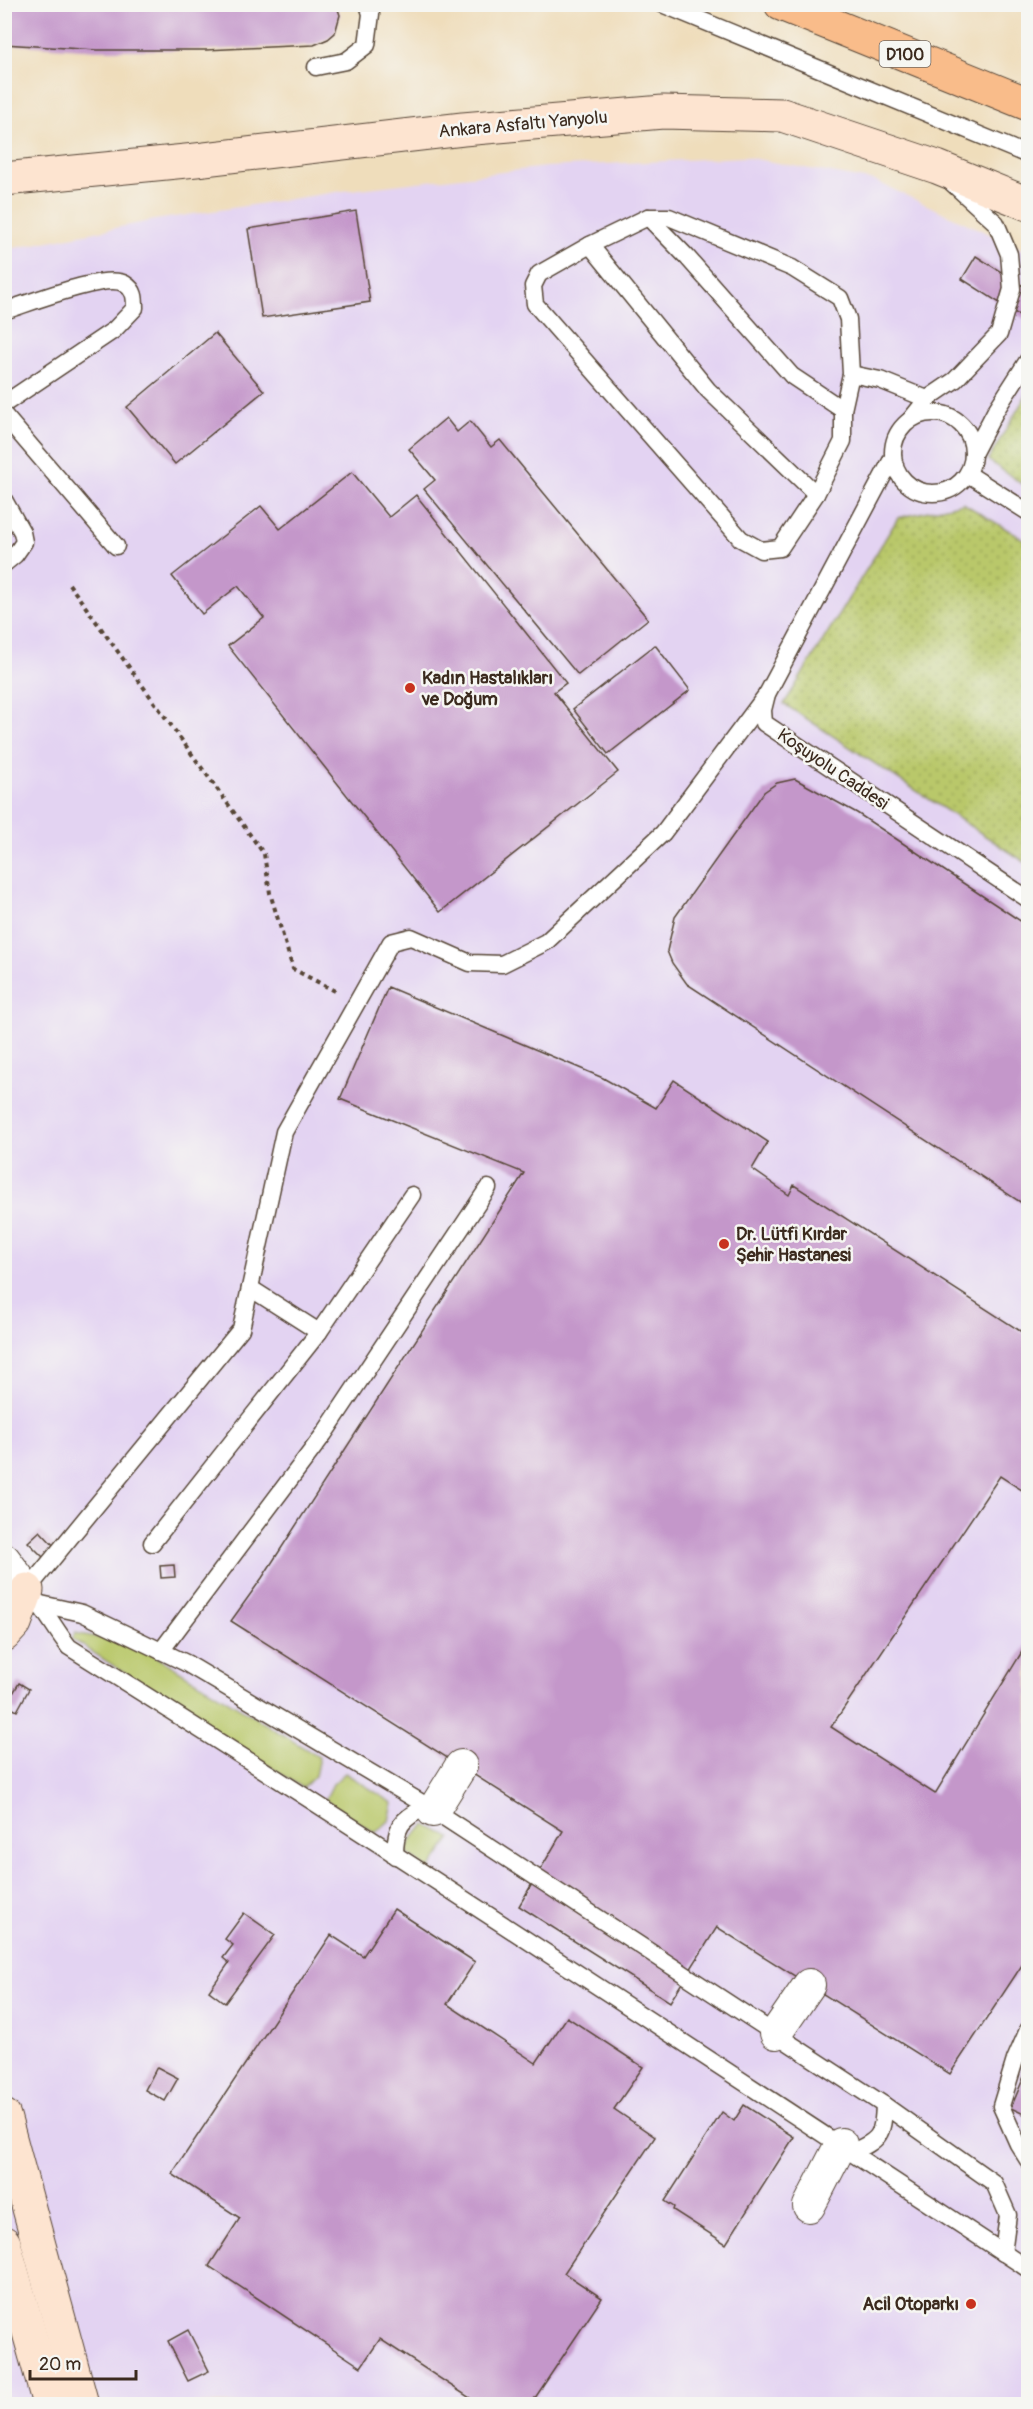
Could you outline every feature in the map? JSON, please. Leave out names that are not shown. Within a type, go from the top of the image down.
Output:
[{"type":"highway","name":"D100","points":[[782,4],[1029,104]]},
{"type":"main road","name":"Ankara Asfaltı Yanyolu","points":[[4,179],[196,160],[463,129],[663,112],[782,115],[936,167],[1029,204]]},
{"type":"main road","points":[[4,1635],[15,1623],[24,1596]]},
{"type":"main road","points":[[4,2116],[82,2404]]},
{"type":"main road","points":[[4,2243],[49,2404]]},
{"type":"street","points":[[4,1559],[24,1596]]},
{"type":"street","points":[[430,1808],[461,1766]]},
{"type":"street","points":[[776,2033],[809,1985]]},
{"type":"street","points":[[808,2206],[847,2148]]},
{"type":"lane","points":[[316,67],[346,61],[367,45],[371,14],[368,4]]},
{"type":"lane","points":[[662,4],[1029,155]]},
{"type":"lane","name":"Koşuyolu Caddesi","points":[[936,167],[996,223],[1009,254],[1012,289],[999,334],[955,380],[927,399],[896,436],[892,459],[767,694],[763,710],[764,723],[1029,899]]},
{"type":"lane","points":[[648,217],[687,256],[792,376],[843,410]]},
{"type":"lane","points":[[648,217],[669,217],[792,268],[840,298],[848,319],[851,374],[843,410],[843,441],[816,494],[780,548],[761,550],[741,539],[535,304],[533,286],[539,274],[590,245],[648,217]]},
{"type":"lane","points":[[590,245],[708,390],[816,494]]},
{"type":"lane","points":[[4,311],[66,290],[113,280],[126,284],[134,294],[135,308],[114,330],[4,404]]},
{"type":"lane","points":[[892,459],[903,481],[913,489],[937,494],[960,483],[968,474],[974,454],[996,410],[1029,360]]},
{"type":"lane","points":[[851,374],[880,380],[927,399]]},
{"type":"lane","points":[[911,419],[922,414],[935,413],[947,415],[958,421],[969,436],[974,454]]},
{"type":"lane","points":[[4,415],[116,546]]},
{"type":"lane","points":[[968,474],[1029,512]]},
{"type":"lane","points":[[4,500],[22,532],[24,542],[15,555],[4,564]]},
{"type":"lane","points":[[24,1596],[241,1329],[284,1132],[391,942],[411,937],[470,963],[502,964],[546,942],[663,833],[767,694]]},
{"type":"lane","points":[[161,1651],[324,1434],[488,1188]]},
{"type":"lane","points":[[152,1543],[319,1332],[412,1195]]},
{"type":"lane","points":[[250,1288],[319,1332]]},
{"type":"lane","points":[[24,1596],[82,1613],[186,1663],[430,1808],[884,2105],[994,2183],[1008,2215],[1003,2253]]},
{"type":"lane","points":[[24,1596],[69,1647],[212,1736],[847,2148],[1029,2269]]},
{"type":"lane","points":[[395,1856],[395,1837],[400,1824],[411,1814],[430,1808]]},
{"type":"lane","points":[[1029,2030],[1015,2060],[1001,2106],[1018,2144],[1029,2160]]},
{"type":"lane","points":[[847,2148],[872,2143],[880,2134],[884,2105]]},
{"type":"path","points":[[69,584],[264,854],[270,893],[292,969],[357,1003]]},
{"type":"shaded area","points":[[745,157],[875,181],[1028,252],[1028,2404],[5,2404],[5,250],[155,220],[343,191],[546,167]]},
{"type":"green space","points":[[1028,392],[1028,488],[988,460]]},
{"type":"green space","points":[[963,503],[1028,542],[1028,864],[784,704],[898,518]]},
{"type":"green space","points":[[75,1633],[138,1645],[319,1757],[315,1776],[303,1788],[72,1639]]},
{"type":"green space","points":[[345,1773],[393,1803],[389,1821],[375,1833],[325,1800],[333,1784]]},
{"type":"green space","points":[[426,1825],[451,1838],[429,1870],[407,1853],[412,1838]]},
{"type":"building","points":[[4,4],[336,4],[340,15],[335,33],[314,45],[206,50],[97,50],[4,44]]},
{"type":"building","points":[[356,211],[370,302],[262,318],[248,229]]},
{"type":"building","points":[[976,256],[1028,289],[1028,321],[962,279]]},
{"type":"building","points":[[215,333],[264,391],[175,464],[127,407]]},
{"type":"building","points":[[446,418],[457,432],[470,421],[491,447],[500,440],[648,619],[578,675],[424,489],[435,480],[409,449]]},
{"type":"building","name":"Kadın Hastalıkları ve Doğum","points":[[352,472],[389,517],[416,495],[566,683],[554,692],[618,772],[440,912],[228,646],[264,618],[238,586],[202,614],[172,576],[261,506],[280,529]]},
{"type":"building","points":[[655,645],[690,690],[608,754],[573,709]]},
{"type":"building","points":[[795,779],[857,813],[1028,926],[1028,1207],[687,984],[672,963],[667,951],[675,917],[764,792],[777,783]]},
{"type":"building","points":[[388,987],[603,1078],[656,1108],[674,1080],[768,1142],[752,1169],[789,1195],[794,1185],[1028,1336],[1028,1494],[1000,1476],[831,1727],[935,1794],[1028,1642],[1028,1956],[950,2074],[717,1927],[670,2002],[519,1906],[563,1831],[231,1621],[262,1578],[524,1173],[340,1099]]},
{"type":"building","points":[[40,1531],[55,1547],[44,1558],[28,1542]]},
{"type":"building","points":[[174,1565],[175,1577],[161,1578],[160,1566]]},
{"type":"building","points":[[19,1683],[29,1689],[17,1711],[6,1705]]},
{"type":"building","points":[[394,1909],[475,1962],[447,2004],[536,2063],[567,2017],[643,2067],[614,2109],[655,2137],[564,2273],[602,2298],[531,2404],[479,2404],[380,2339],[361,2367],[209,2266],[240,2218],[172,2174],[331,1935],[363,1956]]},
{"type":"building","points":[[244,1913],[275,1935],[225,2003],[209,1991],[229,1963],[223,1958],[233,1945],[225,1939]]},
{"type":"building","points":[[157,2067],[178,2078],[165,2101],[145,2090]]},
{"type":"building","points":[[1028,2067],[1028,2116],[1011,2108]]},
{"type":"building","points":[[744,2105],[794,2137],[726,2244],[673,2210],[674,2207],[665,2201],[722,2112],[734,2121]]},
{"type":"building","points":[[188,2330],[209,2371],[188,2381],[168,2341]]},
{"type":"place","name":"Kadın Hastalıkları ve Doğum","points":[[410,688]]},
{"type":"place","name":"Dr. Lütfi Kırdar Şehir Hastanesi","points":[[724,1244]]},
{"type":"place","name":"Acil Otoparkı","points":[[971,2304]]}]
